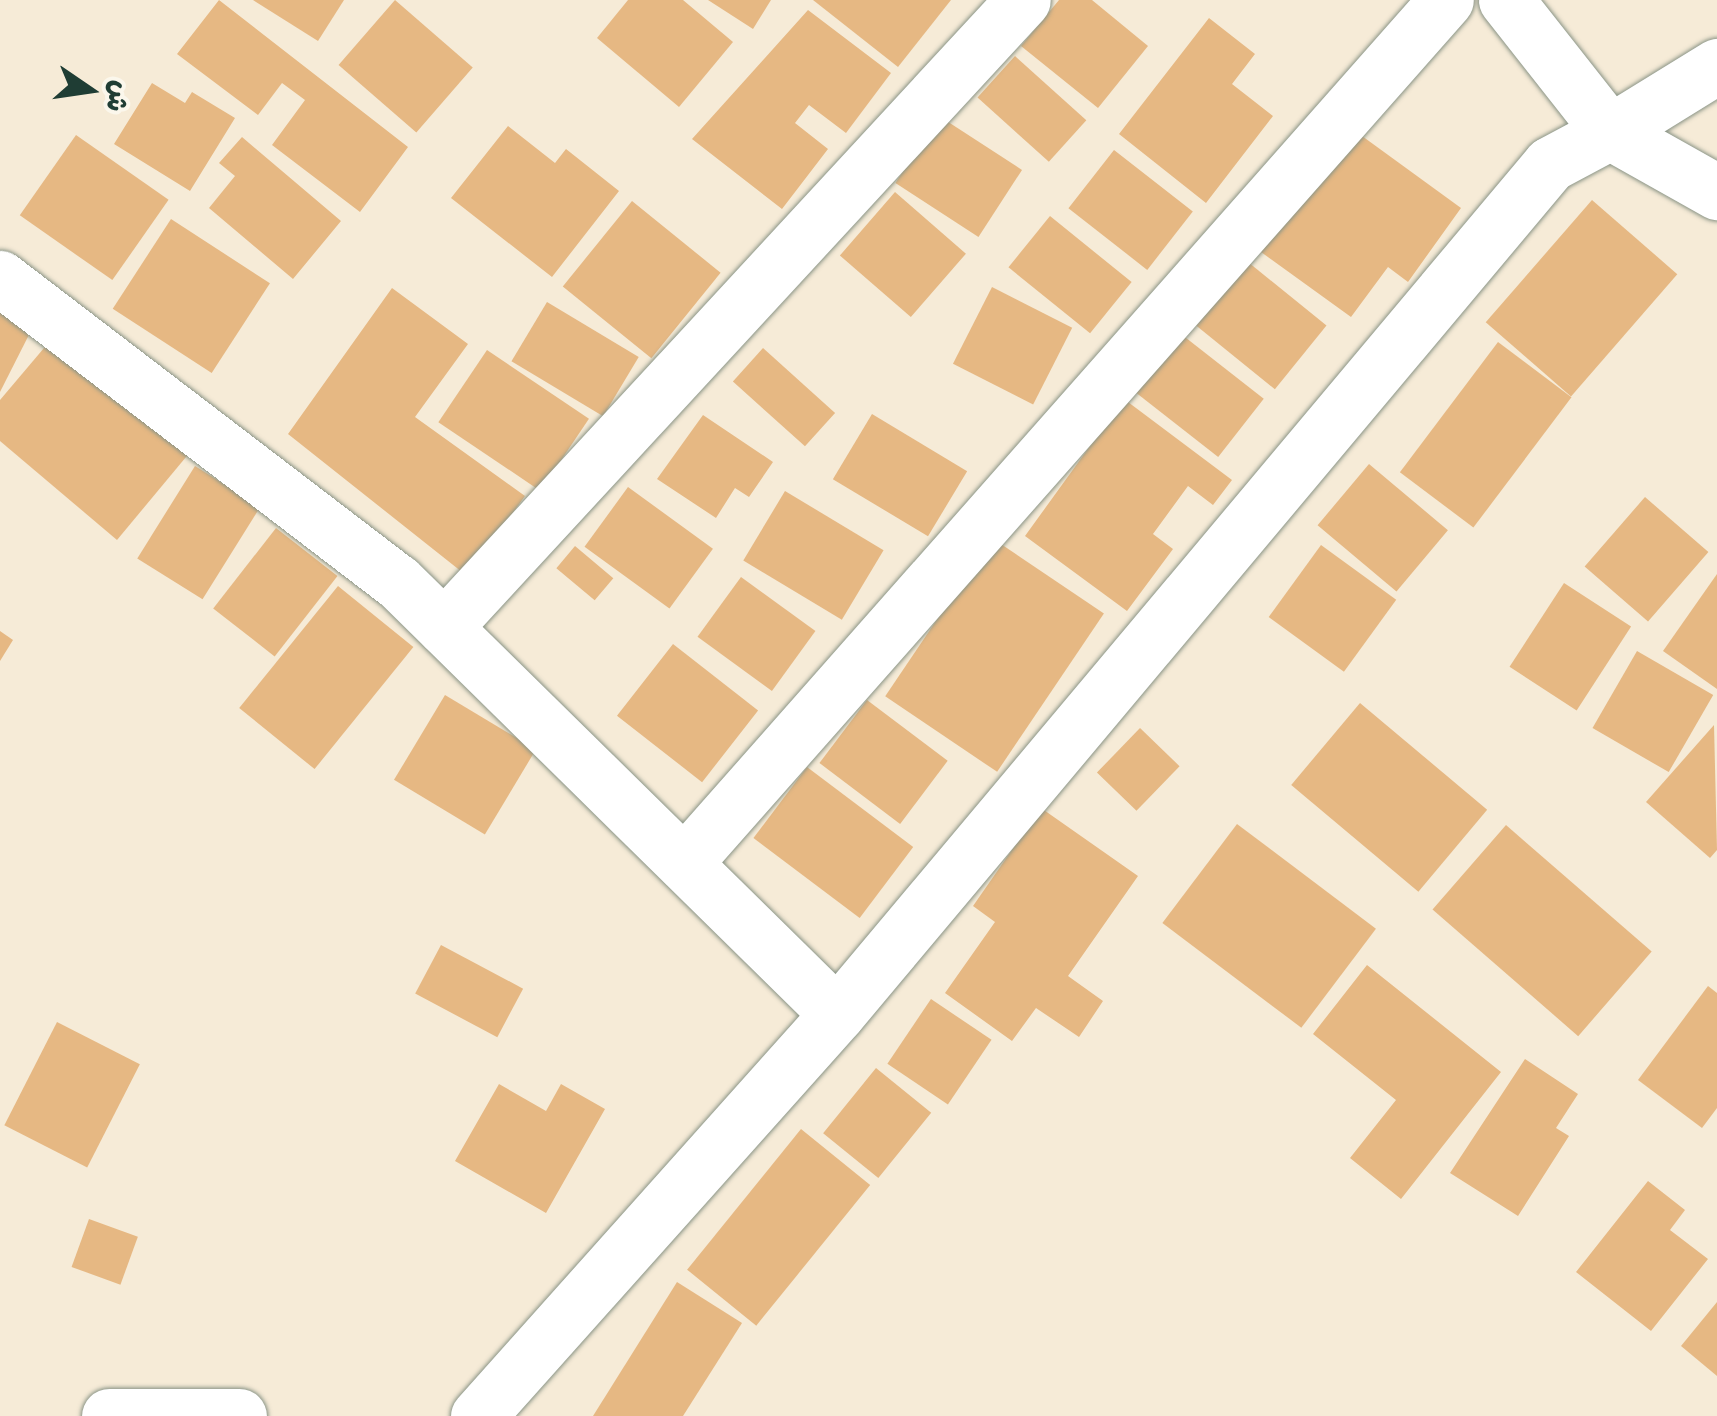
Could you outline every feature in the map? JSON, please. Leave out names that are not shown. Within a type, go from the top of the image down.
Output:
[{"type":"street","points":[[444,628],[1024,0]]},
{"type":"street","points":[[684,863],[1446,0]]},
{"type":"street","points":[[1506,0],[1610,132],[1717,192]]},
{"type":"street","points":[[478,1416],[837,1014],[1550,164],[1717,66]]},
{"type":"street","points":[[0,278],[444,628],[837,1014]]},
{"type":"street","points":[[109,1416],[239,1416]]},
{"type":"building","points":[[219,0],[408,147],[360,212],[272,145],[305,100],[282,83],[258,115],[177,54]]},
{"type":"building","points":[[253,0],[344,0],[318,41]]},
{"type":"building","points":[[395,0],[473,68],[416,132],[339,65]]},
{"type":"building","points":[[628,0],[683,0],[733,42],[679,107],[597,38]]},
{"type":"building","points":[[708,0],[771,0],[753,29]]},
{"type":"building","points":[[813,0],[951,0],[898,67]]},
{"type":"building","points":[[1059,0],[1092,0],[1148,46],[1098,108],[1021,46]]},
{"type":"building","points":[[808,10],[891,73],[846,133],[809,105],[795,123],[828,149],[782,209],[692,139]]},
{"type":"building","points":[[1209,18],[1255,54],[1232,84],[1273,116],[1206,203],[1119,134]]},
{"type":"building","points":[[1015,56],[1086,120],[1049,162],[978,98]]},
{"type":"building","points":[[152,83],[185,103],[192,92],[235,118],[190,191],[114,144]]},
{"type":"building","points":[[939,116],[1022,170],[978,237],[895,183]]},
{"type":"building","points":[[508,126],[555,163],[566,149],[619,191],[552,277],[451,198]]},
{"type":"building","points":[[1351,128],[1461,208],[1408,282],[1388,267],[1351,317],[1261,252]]},
{"type":"building","points":[[76,135],[169,200],[112,280],[20,215]]},
{"type":"building","points":[[242,137],[341,221],[293,279],[209,208],[235,176],[219,163]]},
{"type":"building","points":[[1114,150],[1193,212],[1147,270],[1068,208]]},
{"type":"building","points":[[895,192],[966,254],[911,317],[840,255]]},
{"type":"building","points":[[1592,200],[1677,274],[1571,396],[1486,322]]},
{"type":"building","points":[[632,201],[721,273],[651,358],[563,286]]},
{"type":"building","points":[[1050,216],[1132,282],[1090,333],[1008,267]]},
{"type":"building","points":[[171,219],[270,283],[212,373],[113,309]]},
{"type":"building","points":[[1248,262],[1326,326],[1275,389],[1196,326]]},
{"type":"building","points":[[992,287],[1072,328],[1033,404],[953,364]]},
{"type":"building","points":[[392,288],[468,344],[415,417],[525,496],[467,576],[288,434]]},
{"type":"building","points":[[0,293],[40,313],[0,392]]},
{"type":"building","points":[[547,302],[639,357],[603,416],[511,361]]},
{"type":"building","points":[[1181,334],[1264,399],[1218,457],[1135,392]]},
{"type":"building","points":[[55,335],[191,451],[117,540],[0,441],[0,400]]},
{"type":"building","points":[[1498,342],[1571,397],[1473,528],[1400,472]]},
{"type":"building","points":[[763,348],[835,413],[805,446],[733,381]]},
{"type":"building","points":[[487,350],[589,419],[540,491],[438,422]]},
{"type":"building","points":[[1124,399],[1232,480],[1213,505],[1188,486],[1153,534],[1173,549],[1127,611],[1025,536]]},
{"type":"building","points":[[872,414],[967,471],[928,536],[833,479]]},
{"type":"building","points":[[703,415],[773,462],[749,497],[735,488],[716,518],[657,479]]},
{"type":"building","points":[[1369,464],[1448,530],[1396,591],[1318,525]]},
{"type":"building","points":[[195,466],[260,507],[203,599],[137,558]]},
{"type":"building","points":[[628,487],[713,549],[669,609],[585,547]]},
{"type":"building","points":[[785,491],[884,550],[842,620],[743,560]]},
{"type":"building","points":[[1645,497],[1708,552],[1648,622],[1585,566]]},
{"type":"building","points":[[276,528],[337,576],[275,656],[213,608]]},
{"type":"building","points":[[992,538],[1104,613],[997,772],[885,696]]},
{"type":"building","points":[[1321,545],[1396,600],[1344,672],[1269,617]]},
{"type":"building","points":[[575,546],[613,578],[595,600],[556,568]]},
{"type":"building","points":[[1717,574],[1717,689],[1663,651]]},
{"type":"building","points":[[741,577],[815,631],[772,691],[698,637]]},
{"type":"building","points":[[1564,583],[1631,627],[1577,710],[1510,667]]},
{"type":"building","points":[[338,586],[413,647],[315,769],[239,708]]},
{"type":"building","points":[[0,631],[13,640],[0,661]]},
{"type":"building","points":[[673,644],[758,710],[702,782],[617,716]]},
{"type":"building","points":[[1637,651],[1713,695],[1669,772],[1592,728]]},
{"type":"building","points":[[445,695],[536,750],[485,834],[394,780]]},
{"type":"building","points":[[867,700],[948,761],[900,824],[819,763]]},
{"type":"building","points":[[1360,703],[1487,810],[1418,892],[1291,785]]},
{"type":"building","points":[[1714,725],[1717,850],[1710,858],[1646,802]]},
{"type":"building","points":[[1140,728],[1180,766],[1136,811],[1097,773]]},
{"type":"building","points":[[807,767],[913,847],[860,918],[753,838]]},
{"type":"building","points":[[1041,808],[1138,876],[1068,976],[1103,1001],[1079,1037],[1036,1008],[1012,1041],[945,993],[995,922],[973,906]]},
{"type":"building","points":[[1237,824],[1376,929],[1301,1028],[1162,923]]},
{"type":"building","points":[[1506,825],[1652,952],[1578,1036],[1433,910]]},
{"type":"building","points":[[441,945],[523,989],[497,1037],[415,994]]},
{"type":"building","points":[[1367,965],[1501,1072],[1401,1199],[1350,1158],[1396,1100],[1313,1034]]},
{"type":"building","points":[[1708,986],[1717,993],[1717,1108],[1702,1128],[1638,1080]]},
{"type":"building","points":[[931,999],[992,1040],[948,1104],[887,1064]]},
{"type":"building","points":[[57,1022],[140,1064],[87,1168],[4,1125]]},
{"type":"building","points":[[1525,1059],[1578,1094],[1556,1128],[1569,1136],[1518,1216],[1450,1173]]},
{"type":"building","points":[[876,1068],[931,1113],[878,1178],[823,1133]]},
{"type":"building","points":[[499,1084],[546,1111],[561,1084],[605,1109],[546,1213],[455,1161]]},
{"type":"building","points":[[801,1129],[870,1185],[756,1326],[687,1270]]},
{"type":"building","points":[[1648,1181],[1685,1210],[1670,1230],[1708,1259],[1651,1331],[1576,1272]]},
{"type":"building","points":[[89,1219],[138,1237],[120,1285],[72,1267]]},
{"type":"building","points":[[677,1282],[742,1323],[683,1416],[593,1416]]},
{"type":"building","points":[[1717,1302],[1717,1376],[1681,1346]]}]
